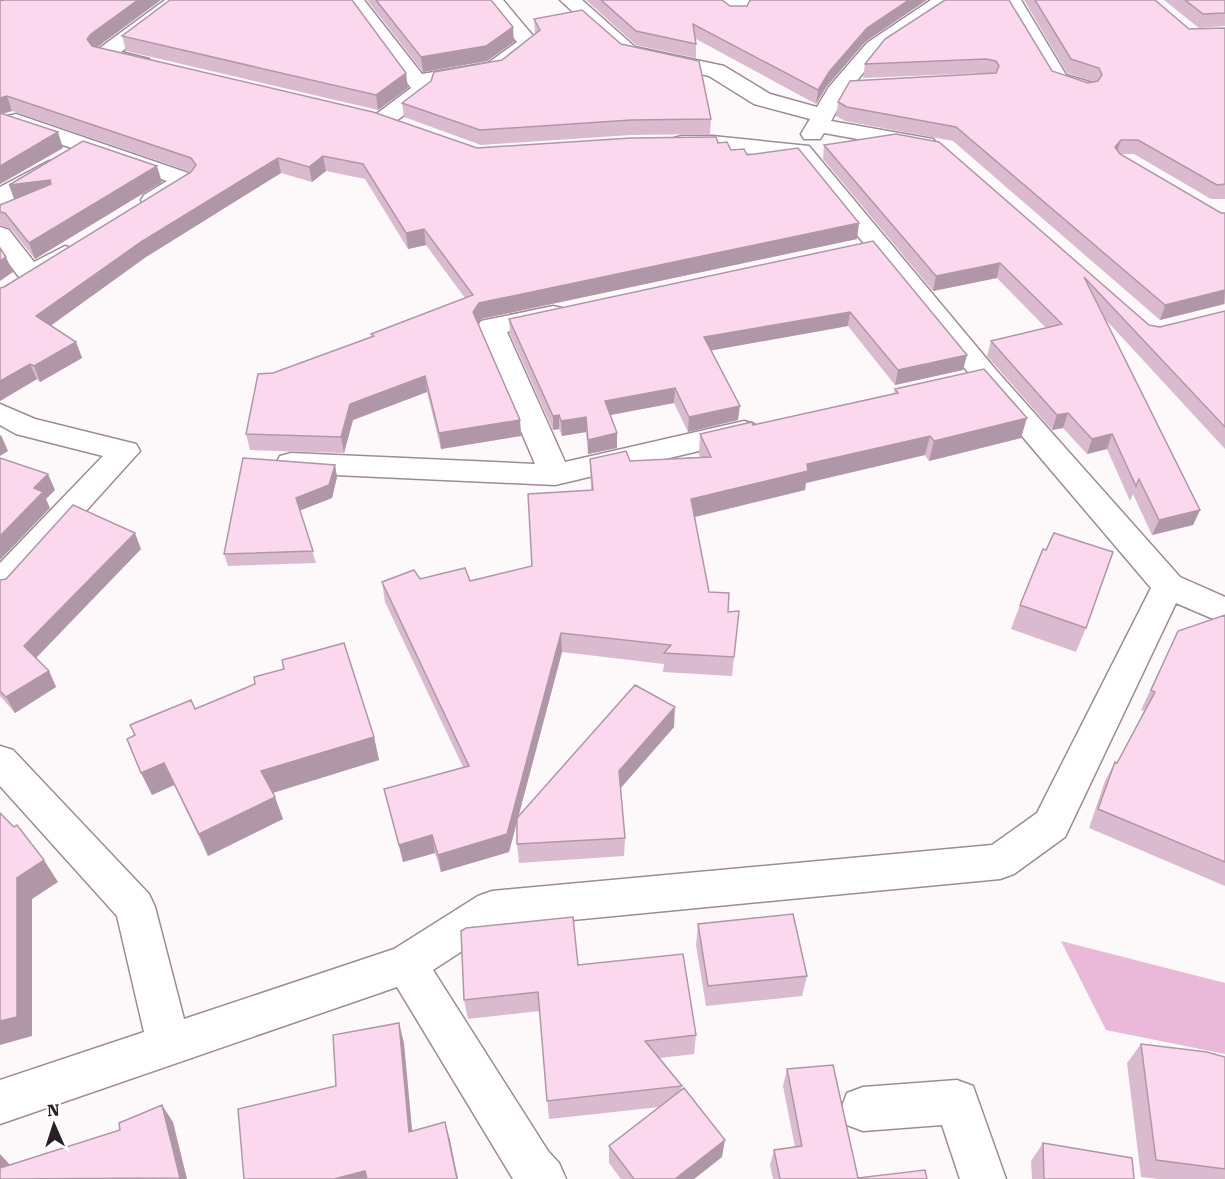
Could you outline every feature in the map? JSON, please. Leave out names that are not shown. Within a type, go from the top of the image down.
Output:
[{"type":"street","points":[[162,68],[104,54],[178,0]]},
{"type":"street","points":[[354,0],[423,89],[393,123],[360,114]]},
{"type":"street","points":[[418,81],[494,68],[529,43],[492,0]]},
{"type":"street","points":[[570,0],[628,52],[716,71],[762,99],[820,120],[944,148]]},
{"type":"street","points":[[722,0],[737,14],[744,0]]},
{"type":"street","points":[[801,151],[841,87],[874,47],[928,2],[989,0]]},
{"type":"street","points":[[1011,0],[1058,79],[1085,88]]},
{"type":"street","points":[[841,87],[865,86]]},
{"type":"street","points":[[13,120],[186,180],[137,210]]},
{"type":"street","points":[[666,143],[712,142],[801,151]]},
{"type":"street","points":[[0,197],[87,145]]},
{"type":"street","points":[[801,151],[866,247],[986,376],[1168,586],[1225,611]]},
{"type":"street","points":[[0,235],[31,275]]},
{"type":"street","points":[[8,290],[89,240]]},
{"type":"street","points":[[555,475],[491,327],[573,310]]},
{"type":"street","points":[[951,384],[986,376]]},
{"type":"street","points":[[0,412],[26,426],[125,451],[0,584]]},
{"type":"street","points":[[268,462],[555,475],[776,424]]},
{"type":"street","points":[[0,1102],[406,964],[492,909],[1000,862],[1051,825],[1168,586]]},
{"type":"street","points":[[0,761],[135,907],[169,1046]]},
{"type":"street","points":[[406,964],[532,1167],[543,1179]]},
{"type":"street","points":[[863,1109],[957,1102],[983,1179]]},
{"type":"shaded area","points":[[1061,941],[1225,983],[1225,1054],[1106,1030]]},
{"type":"building","points":[[138,0],[91,34],[87,39],[92,46],[373,112],[477,148],[631,138],[716,137],[718,143],[727,142],[731,150],[744,149],[747,155],[798,148],[859,223],[479,303],[473,312],[520,420],[439,433],[425,376],[350,404],[341,437],[246,434],[258,374],[273,373],[374,336],[371,334],[473,295],[424,229],[406,233],[363,164],[323,156],[309,167],[278,158],[141,242],[36,316],[76,342],[34,366],[30,364],[0,381],[0,288],[191,172],[196,165],[191,158],[7,96],[0,98],[0,1]]},
{"type":"building","points":[[170,0],[352,0],[406,73],[376,95],[122,36]]},
{"type":"building","points":[[376,0],[491,0],[513,27],[486,46],[421,57]]},
{"type":"building","points":[[601,0],[722,0],[730,6],[747,6],[750,0],[909,0],[867,28],[829,72],[818,90],[693,24],[696,44],[636,31]]},
{"type":"building","points":[[945,0],[1009,0],[1052,71],[1088,83],[1098,81],[1102,75],[1099,68],[1071,59],[1035,0],[1155,0],[1189,29],[1225,28],[1225,184],[1217,185],[1138,140],[1121,140],[1115,147],[1120,154],[1221,213],[1225,213],[1225,290],[1165,305],[956,127],[847,107],[838,102],[850,81],[996,73],[999,66],[996,61],[986,59],[865,64],[885,39]]},
{"type":"building","points":[[1185,0],[1225,0],[1225,13],[1203,14]]},
{"type":"building","points":[[582,10],[621,44],[699,61],[711,119],[631,120],[480,130],[402,103],[431,81],[434,72],[502,60],[540,30],[534,19]]},
{"type":"building","points":[[0,113],[58,132],[0,166]]},
{"type":"building","points":[[896,134],[939,142],[1149,325],[1160,327],[1225,311],[1225,427],[1084,277],[1200,510],[1159,520],[1139,479],[1136,486],[1112,434],[1092,439],[1068,413],[1057,415],[991,341],[1062,324],[1000,263],[936,276],[824,145]]},
{"type":"building","points":[[83,141],[157,166],[29,243],[5,213],[0,212],[0,205],[51,184],[50,180],[9,185]]},
{"type":"building","points":[[873,241],[967,355],[898,370],[850,312],[704,337],[740,406],[689,417],[675,388],[605,401],[617,433],[588,440],[586,417],[561,421],[559,415],[553,416],[509,319]]},
{"type":"building","points":[[0,248],[6,257],[0,261]]},
{"type":"building","points":[[984,369],[1027,418],[934,441],[930,436],[807,464],[808,471],[691,499],[709,592],[729,593],[728,612],[739,611],[734,657],[664,653],[671,645],[561,633],[507,834],[438,855],[432,835],[399,845],[384,789],[469,766],[382,582],[414,570],[420,579],[465,568],[470,581],[532,566],[528,494],[593,490],[590,459],[626,451],[630,461],[711,457],[700,434],[752,422],[753,425],[898,393],[895,389]]},
{"type":"building","points":[[0,458],[48,474],[34,488],[43,492],[0,536]]},
{"type":"building","points":[[243,458],[335,465],[329,485],[296,498],[313,551],[224,554]]},
{"type":"building","points":[[73,505],[135,533],[24,646],[49,671],[6,697],[0,691],[0,580],[6,579]]},
{"type":"building","points":[[1054,533],[1113,552],[1086,628],[1020,605],[1043,549],[1046,550]]},
{"type":"building","points":[[1225,615],[1225,862],[1098,809],[1115,762],[1117,763],[1155,692],[1151,690],[1178,631]]},
{"type":"building","points":[[344,643],[374,737],[261,771],[275,797],[199,834],[164,763],[141,773],[127,739],[135,735],[130,725],[191,700],[195,709],[255,684],[254,677],[284,669],[282,660]]},
{"type":"building","points":[[635,685],[675,707],[619,771],[625,838],[517,844],[517,818]]},
{"type":"building","points":[[0,813],[14,827],[17,825],[44,860],[17,878],[17,1017],[0,1021]]},
{"type":"building","points":[[793,914],[807,976],[708,986],[698,924]]},
{"type":"building","points":[[573,917],[578,965],[683,954],[696,1035],[645,1041],[682,1086],[547,1101],[538,992],[464,1000],[461,931],[466,928]]},
{"type":"building","points":[[399,1023],[409,1132],[445,1122],[457,1179],[367,1179],[365,1171],[334,1179],[244,1179],[238,1109],[336,1086],[333,1035]]},
{"type":"building","points":[[1141,1044],[1207,1052],[1225,1057],[1225,1169],[1156,1160]]},
{"type":"building","points":[[833,1065],[858,1178],[925,1170],[927,1179],[780,1179],[774,1150],[802,1146],[787,1069]]},
{"type":"building","points":[[684,1088],[725,1140],[675,1179],[634,1179],[609,1146]]},
{"type":"building","points":[[162,1105],[180,1178],[0,1179],[0,1168],[120,1130],[119,1123]]},
{"type":"building","points":[[1043,1143],[1132,1158],[1134,1179],[1044,1179]]}]
